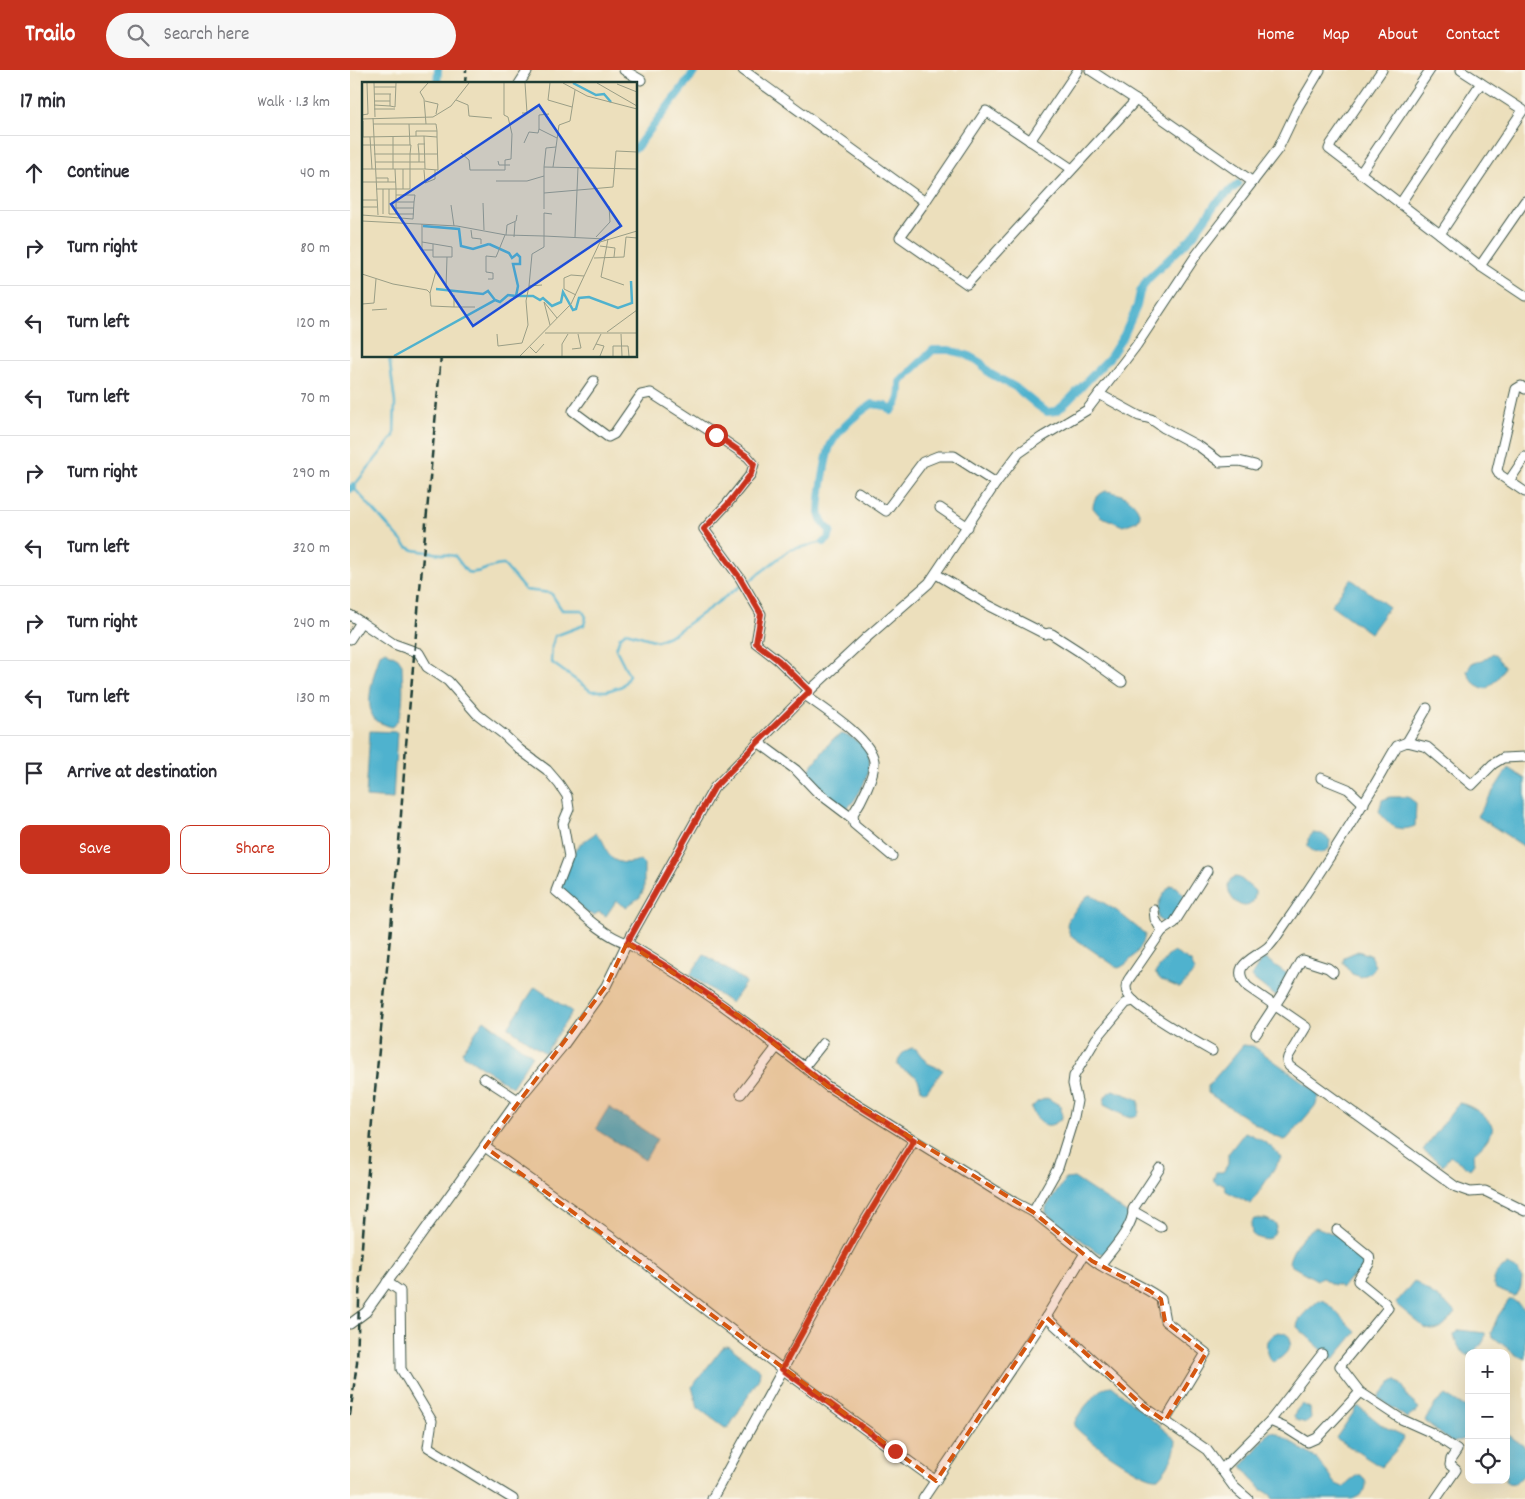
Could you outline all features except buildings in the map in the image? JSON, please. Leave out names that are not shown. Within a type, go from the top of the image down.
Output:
[{"type":"street","points":[[520,82],[528,70]]},
{"type":"street","points":[[624,70],[641,80]]},
{"type":"street","points":[[743,70],[925,202]]},
{"type":"street","points":[[1030,141],[1078,70]]},
{"type":"street","points":[[1090,70],[1253,182]]},
{"type":"street","points":[[352,1319],[366,1312],[518,1100],[562,1046],[606,986],[627,943],[714,788],[808,693],[866,638],[929,584],[996,483],[1019,453],[1086,410],[1100,394],[1136,346],[1197,254],[1278,149],[1298,107],[1320,70]]},
{"type":"street","points":[[1382,70],[1329,146],[1330,150],[1480,266],[1524,293]]},
{"type":"street","points":[[1360,174],[1430,70]]},
{"type":"street","points":[[1440,234],[1524,111],[1462,70]]},
{"type":"street","points":[[1400,204],[1481,83]]},
{"type":"street","points":[[1072,169],[986,111],[900,237],[967,284],[1136,100]]},
{"type":"street","points":[[1480,266],[1525,201]]},
{"type":"street","points":[[594,381],[573,411],[608,437],[614,434],[641,395],[652,393],[748,457],[754,464],[751,474],[728,504],[704,529],[740,578],[761,614],[756,643],[778,660],[808,693],[864,741],[870,750],[874,761],[873,771],[860,803],[853,814],[854,824],[892,856]]},
{"type":"street","points":[[1524,385],[1516,389],[1497,470],[1500,475],[1525,492]]},
{"type":"street","points":[[1100,394],[1139,416],[1151,419],[1200,447],[1220,462],[1239,461],[1255,465]]},
{"type":"street","points":[[858,492],[886,511],[923,462],[938,456],[954,456],[996,483]]},
{"type":"street","points":[[1509,481],[1525,457]]},
{"type":"street","points":[[940,508],[968,527]]},
{"type":"street","points":[[936,574],[990,606],[1045,634],[1052,634],[1122,682]]},
{"type":"street","points":[[350,615],[394,644],[419,653],[427,667],[448,681],[477,714],[547,770],[559,784],[567,796],[569,809],[563,824],[569,857],[556,891],[596,925],[671,969],[704,991],[739,1016],[827,1086],[1033,1212],[1085,1253],[1092,1261],[1150,1291],[1161,1300],[1165,1321],[1206,1353],[1165,1421]]},
{"type":"street","points":[[350,639],[360,622]]},
{"type":"street","points":[[1407,742],[1427,708]]},
{"type":"street","points":[[758,742],[796,770],[816,791],[853,819]]},
{"type":"street","points":[[1525,757],[1503,758],[1493,764],[1477,782],[1472,784],[1427,747],[1407,742],[1397,746],[1364,804],[1269,946],[1248,960],[1242,968],[1240,975],[1242,981],[1248,987],[1306,1027],[1288,1057],[1289,1066],[1456,1187],[1470,1192],[1485,1191],[1525,1210]]},
{"type":"street","points":[[1320,778],[1348,790],[1364,804]]},
{"type":"street","points":[[1207,871],[1174,923],[1162,932],[1127,981],[1127,994],[1162,1021],[1212,1051]]},
{"type":"street","points":[[1154,910],[1155,919],[1162,932]]},
{"type":"street","points":[[1256,1034],[1302,960],[1328,968],[1333,972]]},
{"type":"street","points":[[1033,1212],[1058,1168],[1074,1117],[1077,1101],[1073,1084],[1074,1076],[1100,1033],[1126,1003],[1134,1001]]},
{"type":"street","points":[[804,1067],[823,1043]]},
{"type":"street","points":[[741,1094],[777,1047]]},
{"type":"street","points":[[484,1078],[518,1100]]},
{"type":"street","points":[[712,1499],[858,1232],[914,1140]]},
{"type":"street","points":[[485,1147],[614,1239],[782,1369],[936,1481]]},
{"type":"street","points":[[1100,1265],[1125,1232],[1134,1217],[1133,1209],[1160,1168]]},
{"type":"street","points":[[1134,1211],[1161,1227]]},
{"type":"street","points":[[1337,1230],[1369,1256],[1369,1264],[1358,1277],[1358,1281],[1385,1303],[1388,1308],[1340,1366],[1360,1392],[1401,1419],[1430,1432],[1456,1450],[1450,1465],[1456,1470],[1436,1499]]},
{"type":"street","points":[[923,1499],[1046,1317],[1085,1253]]},
{"type":"street","points":[[387,1282],[400,1291],[401,1369],[432,1421],[428,1447],[514,1499]]},
{"type":"street","points":[[1046,1317],[1143,1406],[1206,1450],[1234,1487],[1248,1499]]},
{"type":"street","points":[[1221,1470],[1270,1421],[1322,1354]]},
{"type":"street","points":[[1270,1421],[1286,1428],[1308,1442],[1317,1438],[1360,1392]]},
{"type":"highlighted area","points":[[627,943],[739,1016],[827,1086],[1033,1212],[1092,1261],[1150,1291],[1161,1299],[1165,1321],[1206,1353],[1165,1421],[1143,1406],[1046,1317],[936,1481],[485,1147],[606,986]]},
{"type":"water","points":[[1106,491],[1128,498],[1138,510],[1140,516],[1137,521],[1123,526],[1100,516],[1093,508],[1093,505],[1096,498]]},
{"type":"water","points":[[1351,579],[1389,607],[1370,633],[1331,605]]},
{"type":"water","points":[[385,651],[398,658],[402,664],[402,708],[396,723],[391,727],[376,721],[370,707],[375,670],[380,654]]},
{"type":"water","points":[[1493,653],[1504,666],[1499,676],[1486,689],[1474,683],[1467,671],[1472,663],[1482,661]]},
{"type":"water","points":[[370,731],[397,732],[393,799],[366,797]]},
{"type":"water","points":[[842,734],[860,743],[868,757],[869,765],[859,793],[851,805],[843,810],[807,777],[807,772],[832,740]]},
{"type":"water","points":[[1508,768],[1525,779],[1525,847],[1477,816]]},
{"type":"water","points":[[1390,797],[1408,797],[1416,803],[1415,826],[1404,829],[1394,827],[1386,821],[1379,811],[1382,800]]},
{"type":"water","points":[[596,833],[614,860],[627,863],[640,860],[644,864],[644,889],[640,897],[626,907],[616,901],[606,916],[599,912],[594,915],[587,913],[561,888],[571,856],[581,844]]},
{"type":"water","points":[[1313,833],[1322,834],[1330,840],[1329,849],[1321,853],[1313,851],[1308,847],[1308,839]]},
{"type":"water","points":[[1240,878],[1255,891],[1254,899],[1247,906],[1237,903],[1229,893],[1228,885],[1231,879]]},
{"type":"water","points":[[1171,885],[1176,887],[1185,896],[1179,912],[1166,924],[1158,919],[1158,909],[1162,897]]},
{"type":"water","points":[[1091,895],[1117,911],[1145,934],[1139,949],[1131,959],[1118,968],[1070,935],[1067,925],[1069,918],[1087,896]]},
{"type":"water","points":[[1358,951],[1370,955],[1375,966],[1372,972],[1361,977],[1352,974],[1343,962],[1344,957]]},
{"type":"water","points":[[1174,952],[1191,962],[1195,971],[1180,988],[1161,980],[1155,973],[1168,956]]},
{"type":"water","points":[[704,954],[746,982],[731,1003],[690,975]]},
{"type":"water","points":[[1266,959],[1289,975],[1277,995],[1274,995],[1251,977],[1261,960]]},
{"type":"water","points":[[535,987],[572,1012],[545,1053],[508,1027]]},
{"type":"water","points":[[484,1020],[532,1055],[512,1087],[462,1052]]},
{"type":"water","points":[[1243,1045],[1253,1046],[1316,1091],[1319,1097],[1315,1106],[1287,1139],[1284,1140],[1274,1136],[1208,1093],[1208,1086]]},
{"type":"water","points":[[912,1048],[916,1049],[927,1063],[943,1070],[926,1092],[921,1090],[918,1079],[915,1076],[897,1065],[902,1054]]},
{"type":"water","points":[[1113,1090],[1139,1101],[1137,1116],[1127,1117],[1104,1105],[1106,1096]]},
{"type":"water","points":[[1047,1098],[1061,1106],[1062,1118],[1052,1125],[1040,1122],[1031,1108],[1037,1102]]},
{"type":"water","points":[[1459,1103],[1479,1112],[1493,1128],[1487,1139],[1473,1154],[1474,1164],[1470,1169],[1450,1156],[1443,1165],[1423,1150]]},
{"type":"water","points":[[609,1107],[657,1139],[645,1160],[596,1128]]},
{"type":"water","points":[[1245,1132],[1270,1146],[1281,1158],[1251,1204],[1226,1191],[1224,1184],[1216,1183],[1213,1180],[1216,1172],[1223,1172],[1228,1164],[1228,1154]]},
{"type":"water","points":[[1074,1178],[1128,1214],[1129,1221],[1104,1254],[1097,1252],[1046,1213],[1046,1207],[1066,1179]]},
{"type":"water","points":[[1254,1219],[1266,1219],[1276,1224],[1275,1232],[1272,1236],[1266,1240],[1252,1234],[1251,1224]]},
{"type":"water","points":[[1316,1227],[1339,1236],[1367,1259],[1359,1274],[1349,1279],[1342,1288],[1335,1284],[1333,1285],[1321,1277],[1317,1280],[1292,1266],[1289,1262],[1299,1242]]},
{"type":"water","points":[[1508,1265],[1516,1269],[1522,1278],[1519,1291],[1514,1296],[1496,1289],[1493,1284],[1498,1272]]},
{"type":"water","points":[[1414,1281],[1448,1305],[1455,1313],[1439,1329],[1430,1330],[1425,1328],[1397,1305],[1396,1303]]},
{"type":"water","points":[[1319,1300],[1325,1301],[1356,1332],[1333,1360],[1297,1327],[1302,1316]]},
{"type":"water","points":[[1509,1300],[1513,1300],[1525,1309],[1525,1359],[1516,1355],[1492,1336],[1491,1333],[1498,1316]]},
{"type":"water","points":[[1459,1330],[1485,1333],[1482,1344],[1476,1349],[1465,1349],[1465,1353],[1459,1347],[1454,1335]]},
{"type":"water","points":[[1278,1332],[1285,1334],[1291,1341],[1283,1356],[1273,1362],[1267,1353],[1267,1341]]},
{"type":"water","points":[[727,1346],[760,1370],[759,1378],[729,1427],[725,1428],[698,1408],[692,1387],[723,1347]]},
{"type":"water","points":[[1393,1380],[1397,1380],[1404,1388],[1408,1398],[1419,1408],[1407,1418],[1378,1398]]},
{"type":"water","points":[[1112,1386],[1176,1440],[1171,1460],[1158,1478],[1140,1473],[1128,1466],[1101,1449],[1074,1426],[1081,1411],[1091,1400],[1104,1388]]},
{"type":"water","points":[[1445,1395],[1465,1408],[1465,1439],[1452,1443],[1425,1421],[1434,1405]]},
{"type":"water","points":[[1302,1404],[1310,1408],[1311,1419],[1306,1423],[1296,1420],[1294,1417]]},
{"type":"water","points":[[1358,1406],[1383,1426],[1404,1436],[1398,1448],[1381,1467],[1336,1438]]},
{"type":"water","points":[[1270,1432],[1277,1433],[1317,1459],[1336,1484],[1343,1487],[1358,1475],[1361,1475],[1366,1483],[1365,1490],[1359,1496],[1351,1499],[1273,1499],[1270,1494],[1261,1489],[1242,1466]]},
{"type":"water","points":[[1510,1436],[1525,1447],[1525,1474],[1515,1484],[1510,1483]]},
{"type":"waterway","points":[[437,82],[438,70]]},
{"type":"waterway","points":[[638,145],[696,70]]},
{"type":"waterway","points":[[824,542],[828,539],[831,531],[822,521],[819,511],[827,458],[835,438],[855,417],[872,404],[886,406],[891,411],[898,401],[900,382],[933,350],[949,350],[967,355],[981,363],[989,373],[1015,387],[1047,412],[1057,411],[1110,357],[1124,335],[1137,306],[1140,292],[1147,280],[1193,236],[1216,203],[1238,184]]},
{"type":"waterway","points":[[389,358],[395,403],[394,436],[353,487],[407,547],[414,550],[455,556],[467,572],[472,573],[504,565],[525,590],[551,593],[562,610],[582,610],[586,617],[584,625],[555,636],[551,662],[591,691],[607,691],[622,686],[626,681],[629,675],[616,649],[620,637],[626,632],[657,641],[675,633],[751,580],[789,550],[824,542]]},
{"type":"railway","points":[[465,82],[466,70]]},
{"type":"railway","points":[[350,1415],[357,1363],[360,1272],[372,1121],[398,856],[406,745],[441,358]]},
{"type":"route","points":[[716,435],[748,457],[754,464],[751,474],[728,504],[704,529],[740,578],[761,614],[756,643],[778,660],[810,691],[714,788],[627,943],[671,969],[739,1016],[827,1086],[914,1140],[858,1232],[782,1369],[895,1451]]}]
